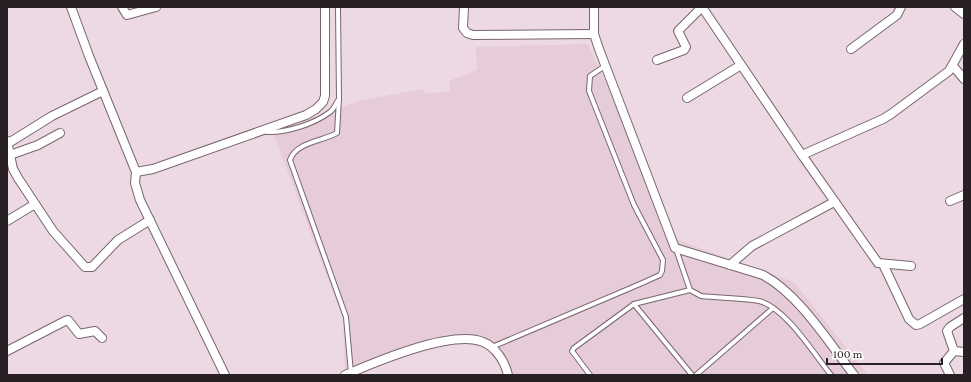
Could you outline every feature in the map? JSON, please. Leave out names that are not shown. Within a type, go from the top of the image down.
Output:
[{"type":"street","points":[[71,7],[136,172],[135,183],[150,220],[225,375]]},
{"type":"street","points":[[122,7],[127,15],[156,7]]},
{"type":"street","points":[[136,172],[153,169],[306,115],[316,109],[323,102],[325,96],[325,7]]},
{"type":"street","points":[[464,7],[464,28],[466,33],[473,35],[594,34]]},
{"type":"street","points":[[594,7],[594,34],[675,248],[763,275],[784,289],[794,298],[854,375]]},
{"type":"street","points":[[657,60],[684,50],[686,47],[678,31],[702,7],[834,202],[872,256],[882,264],[909,319],[916,324],[920,324],[964,299]]},
{"type":"street","points":[[851,49],[897,14],[901,7]]},
{"type":"street","points":[[956,7],[964,14]]},
{"type":"street","points":[[802,155],[883,119],[952,66],[964,44]]},
{"type":"street","points":[[686,98],[741,65]]},
{"type":"street","points":[[952,66],[964,79]]},
{"type":"street","points":[[103,91],[52,116],[7,143],[13,168],[53,231],[87,268],[92,267],[118,240],[150,220]]},
{"type":"street","points":[[10,155],[38,145],[60,133]]},
{"type":"street","points":[[950,201],[964,195]]},
{"type":"street","points":[[730,265],[752,246],[834,202]]},
{"type":"street","points":[[7,221],[35,204]]},
{"type":"street","points":[[882,264],[911,266]]},
{"type":"street","points":[[954,350],[947,332],[950,327],[964,318]]},
{"type":"street","points":[[7,351],[68,320],[79,334],[95,331],[102,338]]},
{"type":"street","points":[[348,374],[406,352],[436,343],[458,339],[472,339],[492,347],[506,367],[508,375]]},
{"type":"street","points":[[954,350],[964,352]]},
{"type":"street","points":[[950,375],[944,363],[954,350]]},
{"type":"lane","points":[[338,7],[339,99],[337,133],[298,149],[292,154],[290,160],[346,317],[348,374]]},
{"type":"lane","points":[[492,347],[640,284],[660,274],[662,271],[663,260],[634,205],[589,90],[590,76],[605,66]]},
{"type":"lane","points":[[261,131],[275,132],[290,129],[320,118],[331,111],[339,99]]},
{"type":"lane","points":[[675,248],[690,290],[701,296],[760,301],[773,308],[789,322],[831,375]]},
{"type":"lane","points":[[590,375],[572,351],[574,348],[634,304],[690,290]]},
{"type":"lane","points":[[634,304],[692,375]]},
{"type":"lane","points":[[696,375],[773,308]]},
{"type":"shaded area","points":[[588,44],[678,240],[794,282],[868,375],[509,375],[494,342],[451,334],[345,370],[343,319],[274,135],[358,101],[423,89],[424,94],[451,91],[449,81],[477,70],[476,47]]}]
